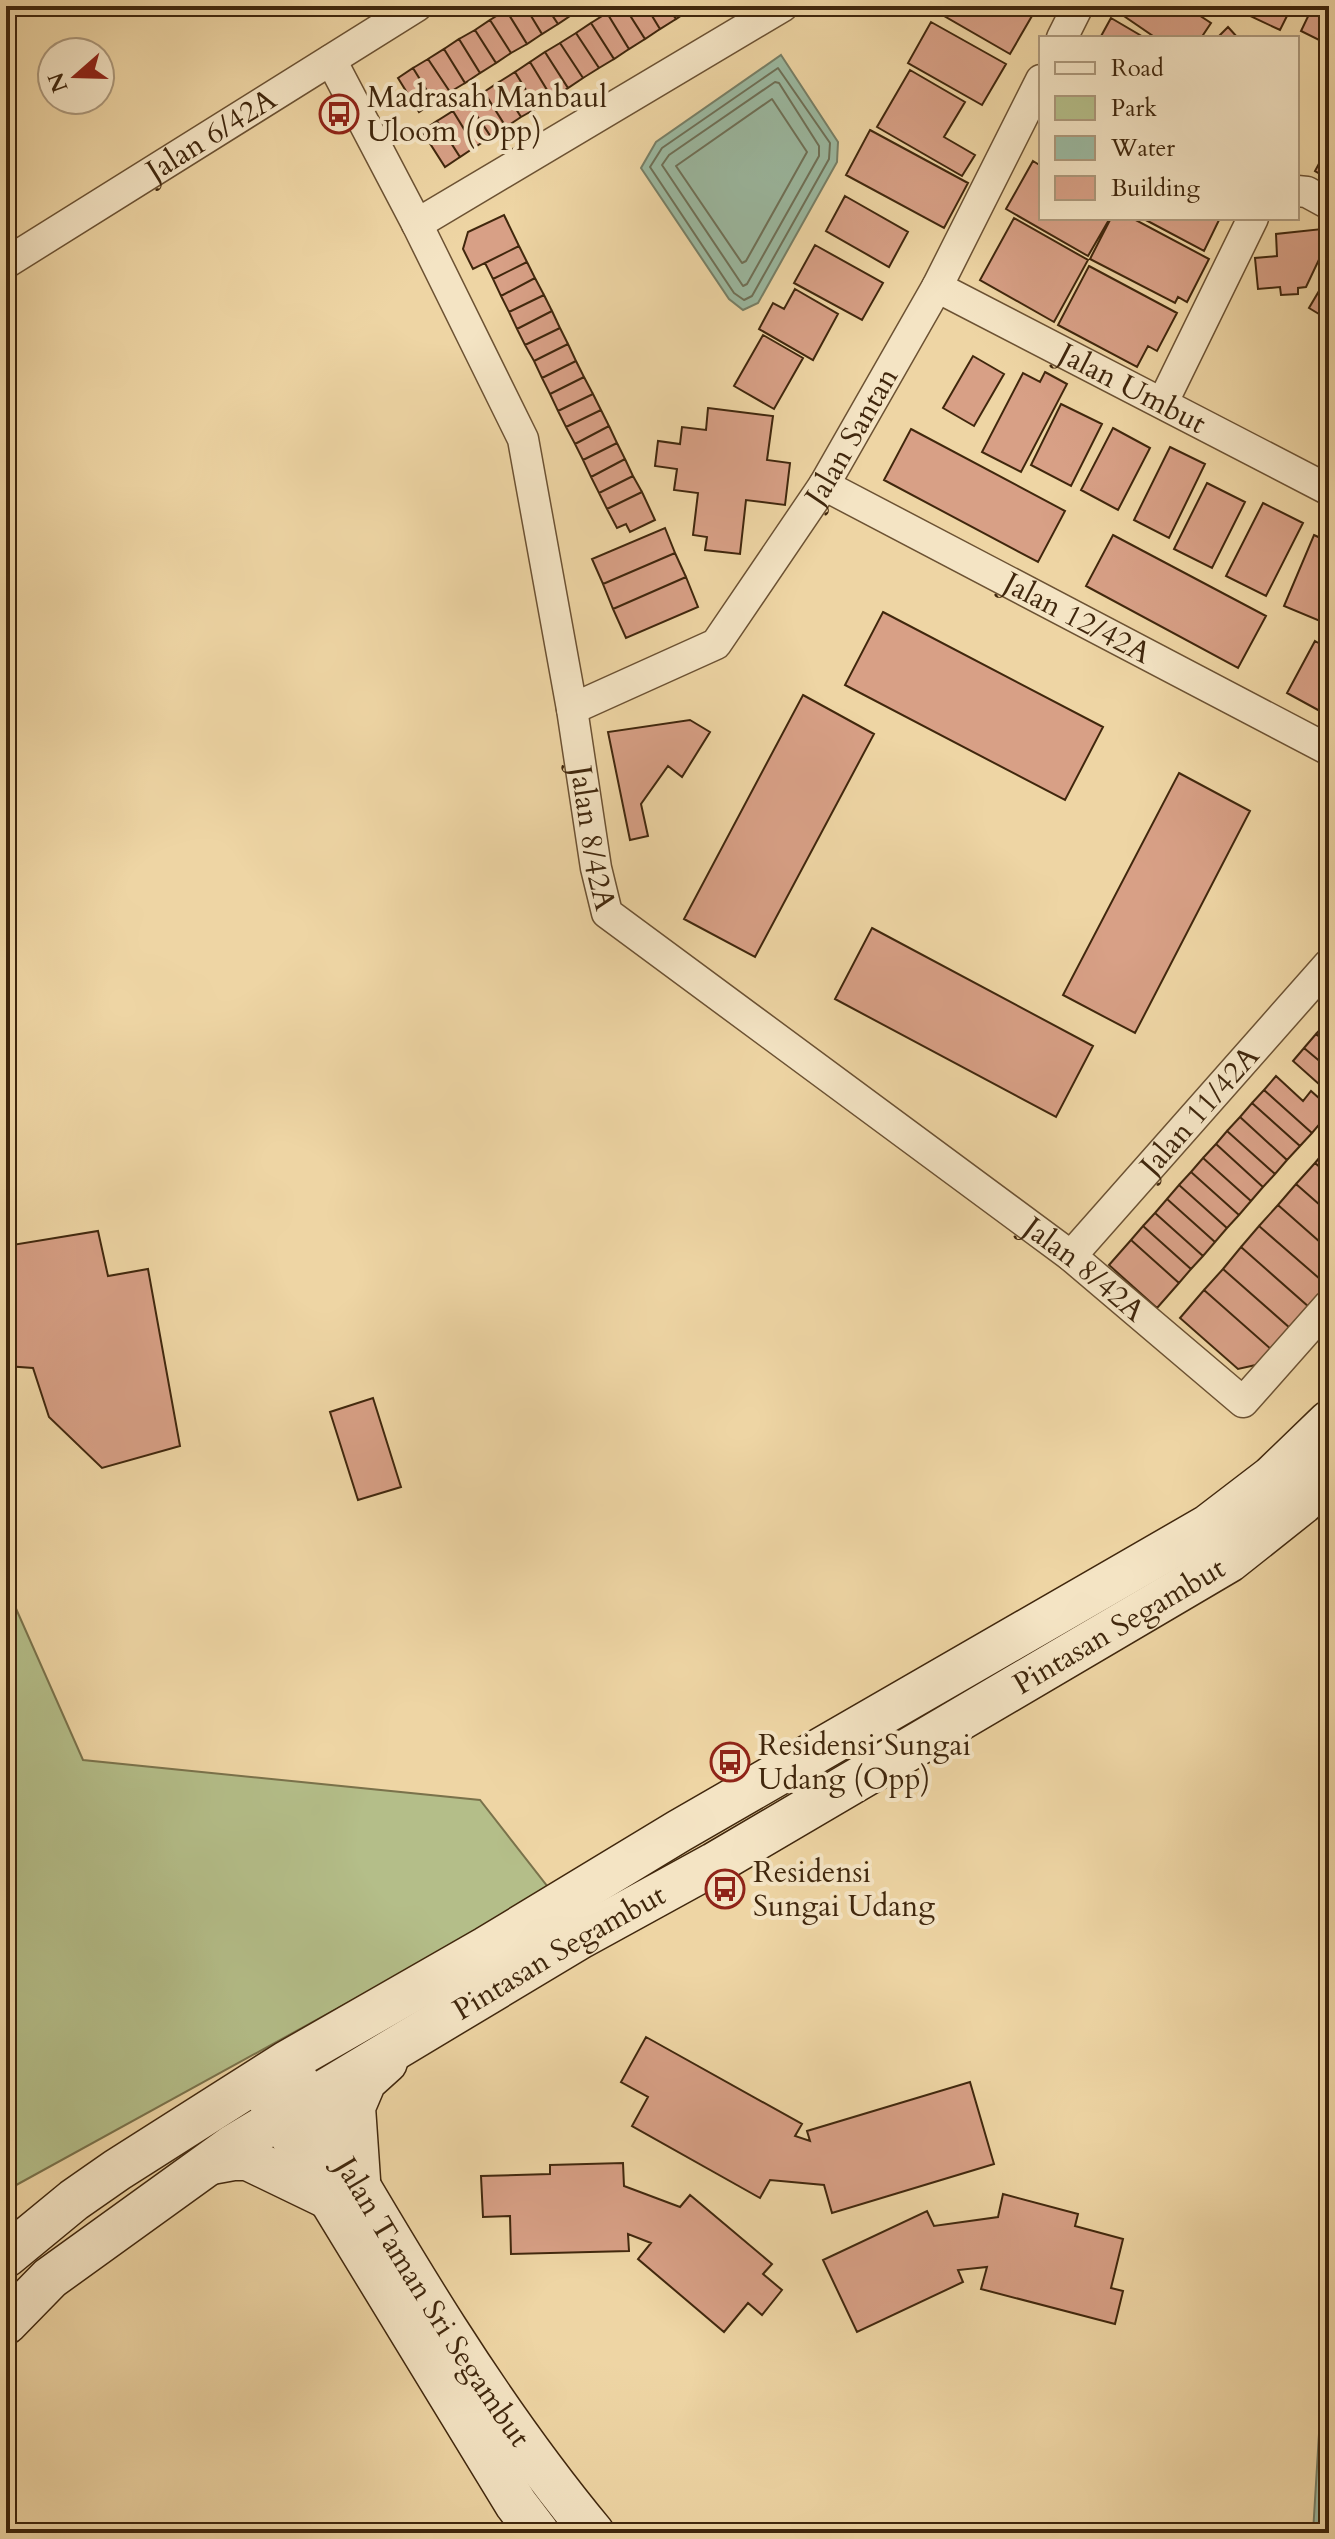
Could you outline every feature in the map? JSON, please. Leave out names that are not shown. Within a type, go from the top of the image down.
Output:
[{"type":"main road","name":"Pintasan Segambut","points":[[6,2256],[42,2225],[117,2170],[272,2072],[692,1824],[1208,1526],[1272,1477],[1329,1422]]},
{"type":"main road","name":"Pintasan Segambut","points":[[6,2323],[50,2278],[211,2163],[295,2109],[581,1937],[714,1864],[1229,1561],[1302,1503],[1329,1476]]},
{"type":"main road","points":[[211,2163],[248,2159],[345,2194],[354,2107],[365,2081],[411,2039]]},
{"type":"main road","name":"Jalan Taman Sri Segambut","points":[[272,2072],[345,2194],[516,2504],[538,2533]]},
{"type":"main road","name":"Jalan Taman Sri Segambut","points":[[345,2194],[382,2228],[504,2418],[544,2474],[593,2533]]},
{"type":"street","name":"Jalan 6/42A","points":[[6,263],[417,6]]},
{"type":"street","points":[[417,224],[783,6]]},
{"type":"street","points":[[1063,36],[1078,6]]},
{"type":"street","name":"Jalan 8/42A","points":[[331,60],[417,224],[523,439],[572,709],[596,868],[607,913],[1071,1256],[1243,1402],[1329,1305]]},
{"type":"street","name":"Jalan Santan","points":[[572,709],[716,644],[824,485],[937,287],[1039,84]]},
{"type":"street","points":[[1299,191],[1307,192],[1329,204]]},
{"type":"street","points":[[1163,402],[1252,220]]},
{"type":"street","name":"Jalan Umbut","points":[[937,287],[1329,490]]},
{"type":"street","name":"Jalan 12/42A","points":[[824,485],[1329,750]]},
{"type":"street","name":"Jalan 11/42A","points":[[1071,1256],[1329,964]]},
{"type":"green space","points":[[6,1586],[83,1760],[480,1800],[551,1891],[9,2189],[6,2183]]},
{"type":"water","points":[[781,55],[838,142],[837,162],[758,303],[743,310],[729,299],[641,168],[656,142]]},
{"type":"water","points":[[1329,2269],[1329,2533],[1313,2533]]},
{"type":"building","points":[[512,6],[525,6],[542,34],[527,44],[506,10]]},
{"type":"building","points":[[525,6],[546,6],[558,24],[542,34]]},
{"type":"building","points":[[546,6],[568,6],[573,14],[558,24]]},
{"type":"building","points":[[624,6],[645,39],[629,49],[607,13]]},
{"type":"building","points":[[624,6],[646,6],[660,29],[645,39]]},
{"type":"building","points":[[646,6],[667,6],[676,19],[660,29]]},
{"type":"building","points":[[667,6],[689,6],[691,9],[676,19]]},
{"type":"building","points":[[942,6],[1031,6],[1036,9],[1010,54],[939,13]]},
{"type":"building","points":[[1122,6],[1185,6],[1211,23],[1202,36],[1153,36],[1118,12]]},
{"type":"building","points":[[1250,6],[1292,6],[1280,30],[1246,14]]},
{"type":"building","points":[[1313,6],[1329,6],[1329,45],[1301,31]]},
{"type":"building","points":[[506,10],[527,44],[511,53],[490,20]]},
{"type":"building","points":[[607,13],[629,49],[614,59],[591,23]]},
{"type":"building","points":[[1111,18],[1142,36],[1101,36]]},
{"type":"building","points":[[490,20],[511,53],[496,63],[475,30]]},
{"type":"building","points":[[931,22],[1006,64],[982,105],[908,63]]},
{"type":"building","points":[[591,23],[614,59],[599,68],[576,33]]},
{"type":"building","points":[[1228,27],[1236,36],[1219,36]]},
{"type":"building","points":[[475,30],[496,63],[480,73],[459,39]]},
{"type":"building","points":[[576,33],[599,68],[583,78],[560,43]]},
{"type":"building","points":[[459,39],[480,73],[465,83],[444,49]]},
{"type":"building","points":[[560,43],[583,78],[568,88],[545,52]]},
{"type":"building","points":[[444,49],[465,83],[450,92],[428,59]]},
{"type":"building","points":[[545,52],[568,88],[552,98],[530,62]]},
{"type":"building","points":[[428,59],[450,92],[434,102],[413,68]]},
{"type":"building","points":[[530,62],[552,98],[537,108],[515,72]]},
{"type":"building","points":[[413,68],[434,102],[419,112],[398,78]]},
{"type":"building","points":[[910,70],[965,102],[944,137],[975,155],[962,176],[877,127]]},
{"type":"building","points":[[515,72],[537,108],[521,117],[499,82]]},
{"type":"building","points":[[499,82],[521,117],[506,127],[484,92]]},
{"type":"building","points":[[484,92],[506,127],[491,137],[468,102]]},
{"type":"building","points":[[468,102],[491,137],[475,147],[453,111]]},
{"type":"building","points":[[453,111],[475,147],[460,157],[437,121]]},
{"type":"building","points":[[437,121],[460,157],[445,167],[422,131]]},
{"type":"building","points":[[870,130],[968,183],[944,228],[846,175]]},
{"type":"building","points":[[1329,145],[1329,179],[1315,171]]},
{"type":"building","points":[[1033,161],[1039,165],[1039,220],[1109,220],[1088,256],[1006,209]]},
{"type":"building","points":[[845,196],[908,232],[889,267],[826,231]]},
{"type":"building","points":[[504,215],[519,246],[473,269],[463,249],[468,232]]},
{"type":"building","points":[[1014,218],[1088,260],[1054,322],[980,280]]},
{"type":"building","points":[[1110,220],[1136,220],[1209,259],[1187,302],[1178,297],[1175,303],[1090,259]]},
{"type":"building","points":[[1146,220],[1219,220],[1204,251]]},
{"type":"building","points":[[1322,229],[1324,249],[1306,287],[1298,288],[1298,294],[1281,295],[1280,287],[1258,289],[1255,258],[1277,256],[1276,234]]},
{"type":"building","points":[[815,245],[883,283],[862,320],[794,283]]},
{"type":"building","points":[[519,246],[527,262],[493,279],[485,263]]},
{"type":"building","points":[[527,262],[535,278],[501,296],[493,279]]},
{"type":"building","points":[[1089,266],[1177,313],[1157,351],[1148,346],[1137,367],[1058,325]]},
{"type":"building","points":[[1329,274],[1329,320],[1309,308]]},
{"type":"building","points":[[535,278],[544,295],[509,312],[501,296]]},
{"type":"building","points":[[795,289],[838,314],[813,360],[759,329],[773,303],[784,309]]},
{"type":"building","points":[[544,295],[552,311],[517,329],[509,312]]},
{"type":"building","points":[[552,311],[560,328],[525,345],[517,329]]},
{"type":"building","points":[[560,328],[568,344],[534,361],[525,345]]},
{"type":"building","points":[[763,335],[803,358],[774,409],[734,386]]},
{"type":"building","points":[[568,344],[576,361],[542,378],[534,361]]},
{"type":"building","points":[[973,356],[1004,374],[974,426],[943,408]]},
{"type":"building","points":[[576,361],[584,377],[550,394],[542,378]]},
{"type":"building","points":[[1045,372],[1067,384],[1021,472],[982,452],[1023,373],[1040,382]]},
{"type":"building","points":[[584,377],[593,394],[558,411],[550,394]]},
{"type":"building","points":[[593,394],[601,410],[566,427],[558,411]]},
{"type":"building","points":[[1061,404],[1102,424],[1071,486],[1031,465]]},
{"type":"building","points":[[708,408],[773,416],[767,460],[790,463],[785,505],[746,500],[740,554],[705,550],[707,537],[693,535],[698,493],[674,490],[677,469],[655,466],[658,441],[680,444],[682,427],[706,430]]},
{"type":"building","points":[[601,410],[609,426],[575,444],[566,427]]},
{"type":"building","points":[[609,426],[617,443],[583,460],[575,444]]},
{"type":"building","points":[[1113,428],[1150,448],[1118,510],[1081,490]]},
{"type":"building","points":[[911,429],[1065,511],[1038,562],[884,480]]},
{"type":"building","points":[[617,443],[625,459],[591,477],[583,460]]},
{"type":"building","points":[[1170,447],[1205,464],[1169,538],[1134,520]]},
{"type":"building","points":[[625,459],[633,476],[599,493],[591,477]]},
{"type":"building","points":[[633,476],[642,492],[607,509],[599,493]]},
{"type":"building","points":[[1207,483],[1245,502],[1212,568],[1174,549]]},
{"type":"building","points":[[642,492],[655,520],[630,532],[626,524],[617,528],[607,509]]},
{"type":"building","points":[[1263,503],[1303,523],[1266,596],[1226,576]]},
{"type":"building","points":[[665,528],[675,553],[603,584],[592,559]]},
{"type":"building","points":[[1113,535],[1266,616],[1238,668],[1086,586]]},
{"type":"building","points":[[1314,535],[1329,542],[1329,600],[1320,621],[1284,606]]},
{"type":"building","points":[[675,553],[686,577],[613,609],[603,584]]},
{"type":"building","points":[[686,577],[698,607],[626,638],[613,609]]},
{"type":"building","points":[[883,612],[1103,727],[1065,800],[845,685]]},
{"type":"building","points":[[1315,641],[1329,649],[1329,716],[1287,693]]},
{"type":"building","points":[[803,695],[874,734],[755,957],[684,919]]},
{"type":"building","points":[[690,720],[710,732],[682,777],[668,766],[641,804],[648,836],[630,840],[608,732]]},
{"type":"building","points":[[1179,773],[1250,811],[1135,1033],[1063,995]]},
{"type":"building","points":[[872,928],[1093,1046],[1056,1117],[835,999]]},
{"type":"building","points":[[1329,1022],[1329,1045],[1316,1034]]},
{"type":"building","points":[[1316,1034],[1329,1045],[1329,1069],[1304,1048]]},
{"type":"building","points":[[1304,1048],[1329,1069],[1329,1093],[1293,1061]]},
{"type":"building","points":[[1276,1076],[1303,1101],[1311,1091],[1329,1107],[1329,1113],[1312,1133],[1264,1090]]},
{"type":"building","points":[[1264,1090],[1312,1133],[1300,1146],[1252,1103]]},
{"type":"building","points":[[1252,1103],[1300,1146],[1287,1160],[1240,1117]]},
{"type":"building","points":[[1240,1117],[1287,1160],[1275,1174],[1227,1131]]},
{"type":"building","points":[[1227,1131],[1275,1174],[1263,1187],[1216,1144]]},
{"type":"building","points":[[1216,1144],[1263,1187],[1251,1201],[1203,1158]]},
{"type":"building","points":[[1329,1146],[1329,1175],[1315,1163]]},
{"type":"building","points":[[1203,1158],[1251,1201],[1239,1215],[1191,1172]]},
{"type":"building","points":[[1315,1163],[1329,1175],[1329,1213],[1296,1184]]},
{"type":"building","points":[[1191,1172],[1239,1215],[1227,1228],[1179,1185]]},
{"type":"building","points":[[1296,1184],[1329,1213],[1329,1250],[1278,1205]]},
{"type":"building","points":[[1179,1185],[1227,1228],[1215,1242],[1167,1199]]},
{"type":"building","points":[[1167,1199],[1215,1242],[1203,1256],[1155,1213]]},
{"type":"building","points":[[1278,1205],[1329,1250],[1328,1286],[1259,1226]]},
{"type":"building","points":[[1155,1213],[1203,1256],[1191,1269],[1143,1226]]},
{"type":"building","points":[[1143,1226],[1191,1269],[1179,1283],[1131,1240]]},
{"type":"building","points":[[1259,1226],[1328,1286],[1309,1307],[1241,1247]]},
{"type":"building","points":[[98,1231],[108,1276],[148,1269],[180,1446],[102,1468],[49,1417],[33,1368],[6,1366],[6,1246]]},
{"type":"building","points":[[1131,1240],[1179,1283],[1157,1308],[1109,1265]]},
{"type":"building","points":[[1241,1247],[1309,1307],[1290,1328],[1223,1269]]},
{"type":"building","points":[[1223,1269],[1290,1328],[1272,1350],[1204,1290]]},
{"type":"building","points":[[1204,1290],[1272,1350],[1260,1364],[1238,1369],[1180,1318]]},
{"type":"building","points":[[373,1398],[401,1487],[358,1500],[330,1412]]},
{"type":"building","points":[[646,2037],[802,2124],[795,2136],[810,2141],[807,2131],[970,2082],[994,2164],[832,2213],[824,2185],[770,2180],[760,2198],[632,2126],[648,2097],[621,2082]]},
{"type":"building","points":[[623,2163],[624,2186],[680,2207],[690,2195],[772,2264],[763,2274],[782,2290],[762,2315],[748,2303],[724,2332],[638,2259],[651,2243],[628,2234],[629,2251],[511,2254],[510,2216],[483,2217],[481,2176],[550,2174],[550,2165]]},
{"type":"building","points":[[1003,2194],[1078,2214],[1075,2226],[1123,2239],[1111,2288],[1123,2291],[1115,2324],[981,2289],[987,2267],[958,2270],[963,2282],[857,2332],[823,2260],[927,2211],[934,2226],[998,2217]]},
{"type":"place","name":"Madrasah Manbaul Uloom (Opp)","points":[[339,114]]},
{"type":"place","name":"Residensi Sungai Udang (Opp)","points":[[730,1762]]},
{"type":"place","name":"Residensi Sungai Udang","points":[[725,1889]]}]
